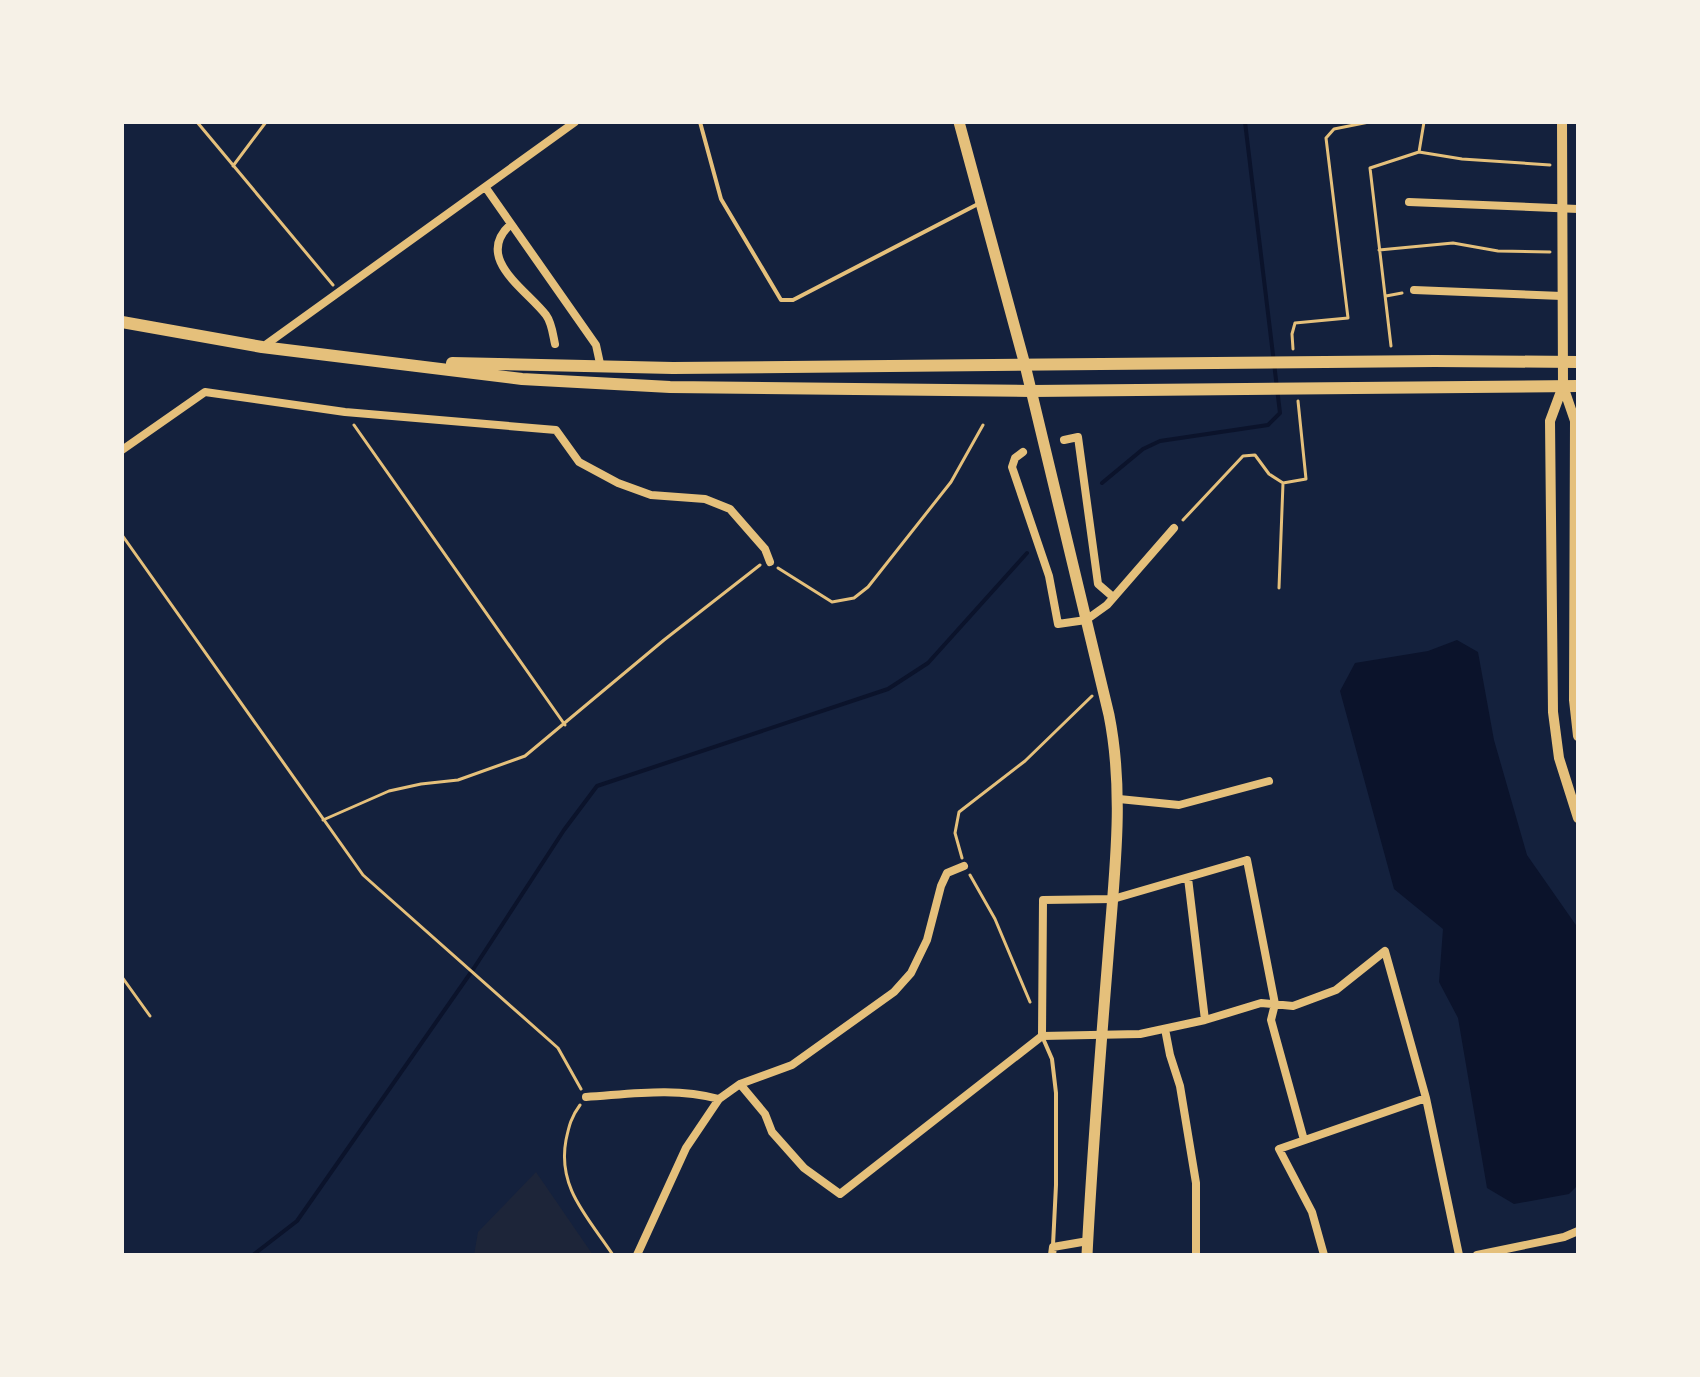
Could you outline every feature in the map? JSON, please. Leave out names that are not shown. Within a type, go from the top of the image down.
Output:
[{"type":"main road","points":[[959,122],[1025,365],[1114,743],[1119,799],[1087,1255]]},
{"type":"main road","points":[[122,322],[262,347],[522,379],[655,386],[1031,391],[1303,391],[1578,386]]},
{"type":"main road","points":[[361,359],[601,368],[1578,362]]},
{"type":"street","points":[[262,347],[575,122]]},
{"type":"street","points":[[1562,122],[1563,386],[1575,421],[1578,736]]},
{"type":"street","points":[[486,188],[596,345],[601,368]]},
{"type":"street","points":[[1409,202],[1578,209]]},
{"type":"street","points":[[511,224],[500,234],[497,247],[500,261],[507,274],[548,317],[555,344]]},
{"type":"street","points":[[1414,290],[1562,296]]},
{"type":"street","points":[[1563,386],[1549,432],[1553,712],[1559,758],[1578,818]]},
{"type":"street","points":[[122,450],[205,392],[345,412],[556,430]]},
{"type":"street","points":[[555,417],[556,430],[579,462],[618,483],[651,495],[705,499],[730,509],[765,549],[770,562]]},
{"type":"street","points":[[1064,440],[1078,437],[1098,584],[1113,597]]},
{"type":"street","points":[[1023,452],[1015,458],[1012,467],[1049,576],[1058,624],[1086,620],[1113,597],[1174,528]]},
{"type":"street","points":[[1119,799],[1179,805],[1269,781]]},
{"type":"street","points":[[1042,1036],[1043,900],[1113,899],[1247,860],[1275,1004],[1271,1020],[1304,1140]]},
{"type":"street","points":[[637,1255],[686,1148],[719,1099],[740,1084],[792,1065],[894,992],[911,973],[927,940],[947,873],[964,866]]},
{"type":"street","points":[[1188,878],[1205,1020]]},
{"type":"street","points":[[740,1084],[765,1114],[772,1132],[804,1168],[840,1194],[1042,1036],[1140,1034],[1205,1020],[1261,1003],[1293,1006],[1336,990],[1385,951],[1426,1098],[1459,1255]]},
{"type":"street","points":[[1165,1029],[1180,1086],[1196,1183],[1196,1255]]},
{"type":"street","points":[[586,1097],[671,1091],[692,1092],[719,1099]]},
{"type":"street","points":[[1324,1255],[1312,1212],[1279,1149],[1426,1098]]},
{"type":"street","points":[[1477,1255],[1564,1237],[1578,1231]]},
{"type":"street","points":[[1052,1251],[1088,1241]]},
{"type":"lane","points":[[700,122],[721,199],[781,300],[793,300],[980,203]]},
{"type":"lane","points":[[1042,1036],[1052,1059],[1056,1093],[1052,1251]]},
{"type":"path","points":[[197,122],[339,293]]},
{"type":"path","points":[[233,166],[266,122]]},
{"type":"path","points":[[1293,349],[1295,323],[1348,318],[1326,138],[1334,129],[1369,122]]},
{"type":"path","points":[[1419,152],[1424,122]]},
{"type":"path","points":[[1391,346],[1370,168],[1419,152],[1462,159],[1562,166]]},
{"type":"path","points":[[1379,250],[1453,243],[1498,251],[1562,252]]},
{"type":"path","points":[[1385,297],[1414,290]]},
{"type":"path","points":[[1174,528],[1243,456],[1255,455],[1269,474],[1283,483],[1306,479],[1303,391]]},
{"type":"path","points":[[345,412],[565,725]]},
{"type":"path","points":[[323,820],[389,791],[458,780],[525,756],[756,567],[770,562],[832,602],[854,598],[868,587],[951,482],[983,425]]},
{"type":"path","points":[[1279,588],[1283,483]]},
{"type":"path","points":[[122,535],[363,875],[558,1048],[586,1097],[571,1118],[562,1162],[569,1188],[613,1255]]},
{"type":"path","points":[[1032,1009],[1001,931],[964,866],[955,833],[959,812],[1025,761],[1084,706],[1101,685]]},
{"type":"path","points":[[122,977],[150,1016]]},
{"type":"shaded area","points":[[1457,640],[1478,652],[1494,740],[1527,855],[1578,928],[1578,1185],[1569,1194],[1514,1204],[1487,1188],[1458,1018],[1439,982],[1443,929],[1394,889],[1340,691],[1355,663],[1428,651]]},
{"type":"shaded area","points":[[536,1172],[593,1255],[474,1255],[478,1232]]},
{"type":"waterway","points":[[1102,483],[1143,449],[1160,441],[1268,425],[1280,413],[1245,122]]},
{"type":"waterway","points":[[253,1255],[297,1221],[597,786],[888,689],[928,663],[1027,553]]}]
